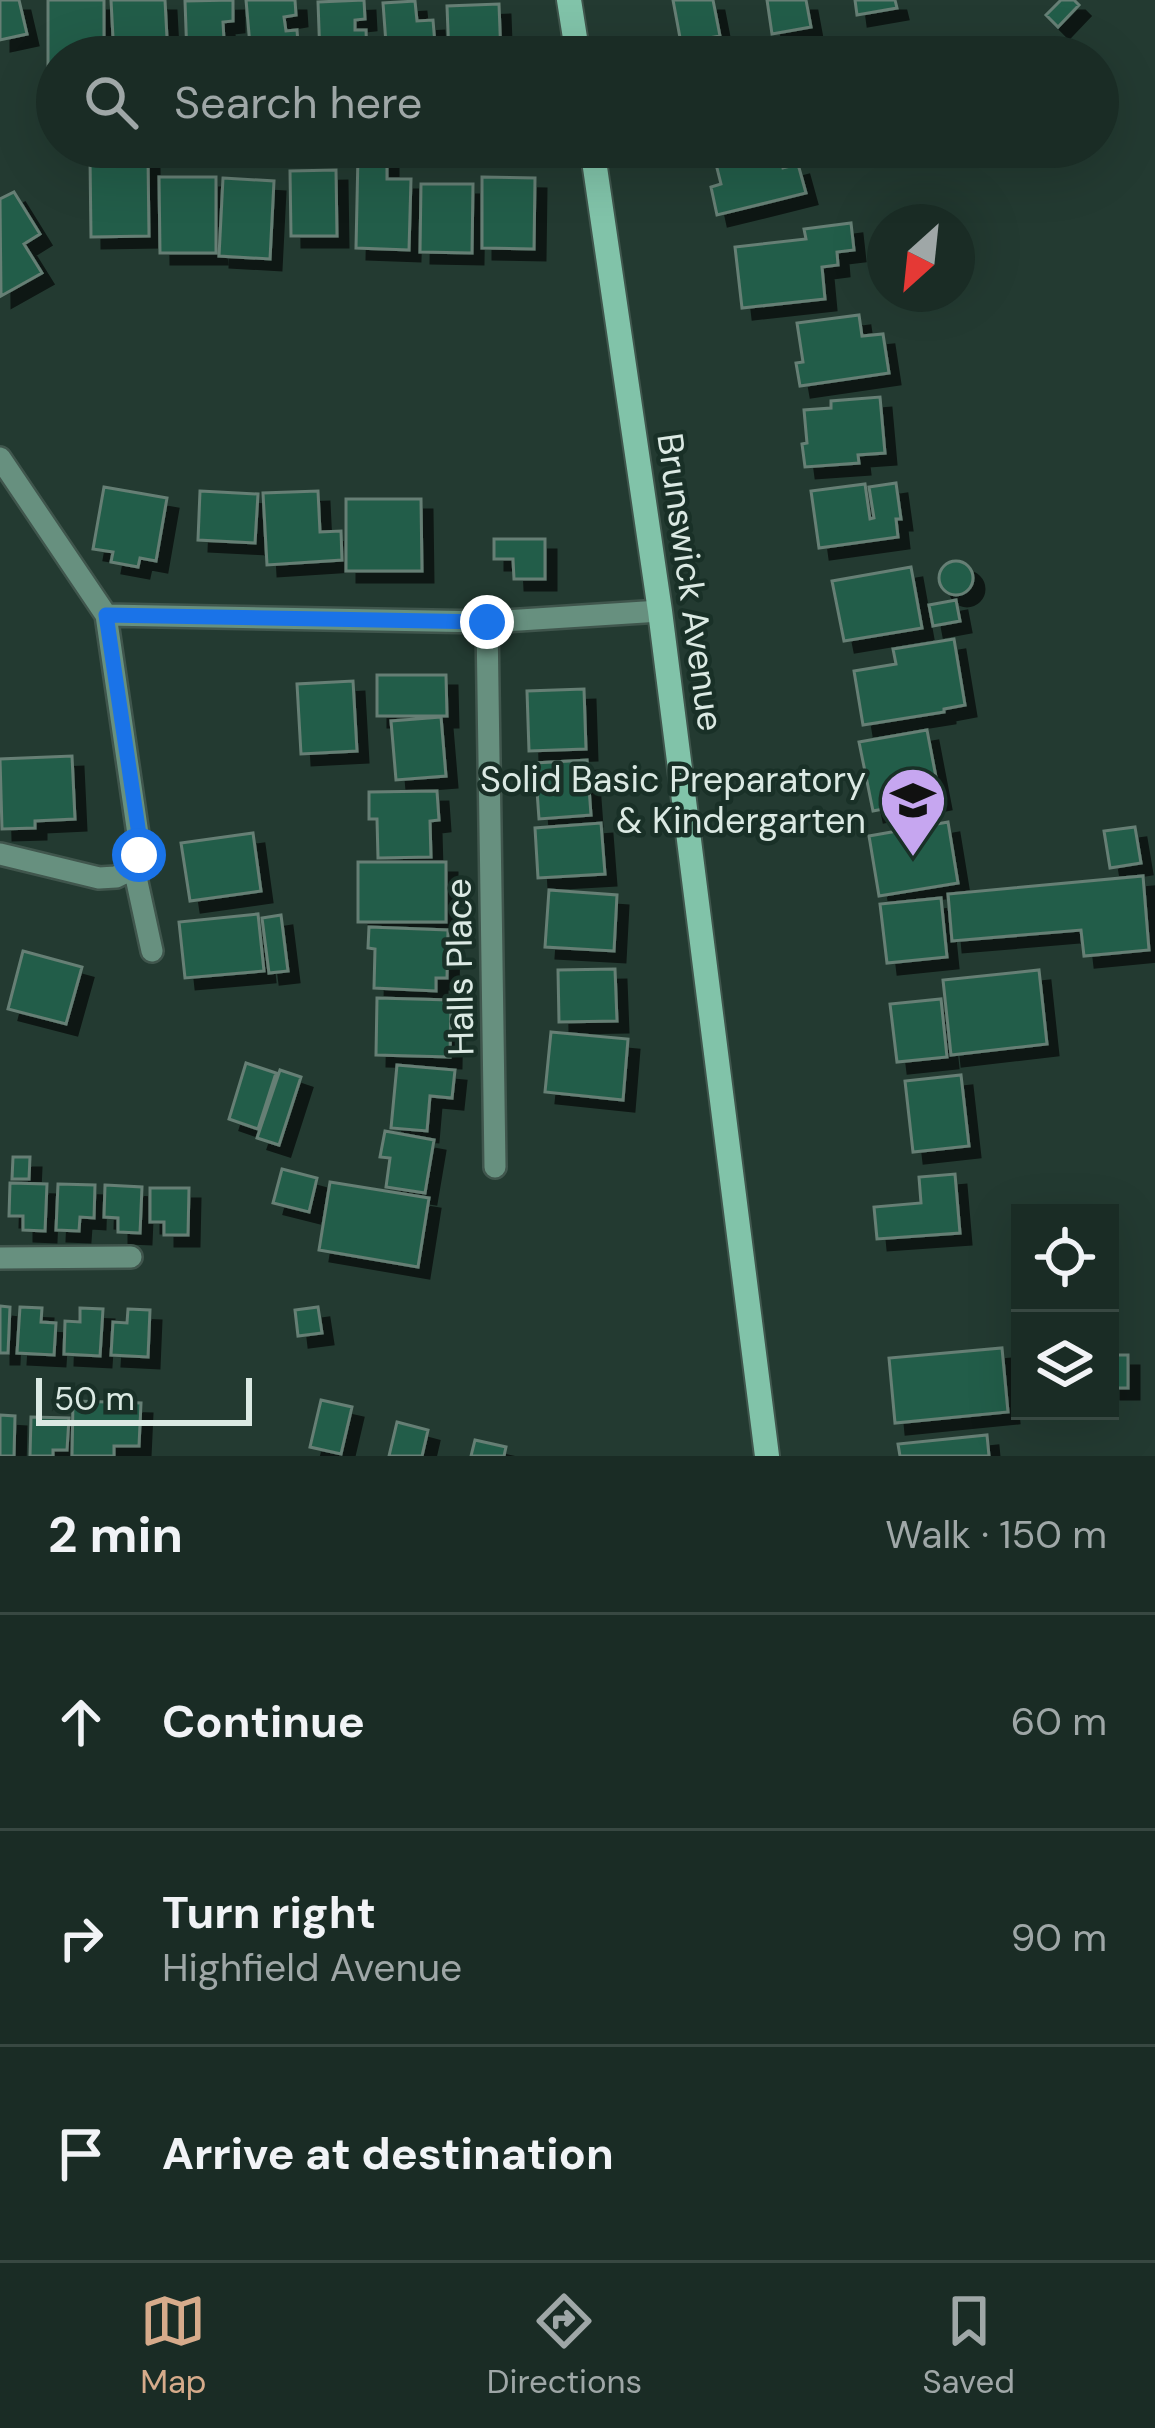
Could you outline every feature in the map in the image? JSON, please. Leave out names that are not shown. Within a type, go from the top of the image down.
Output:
[{"type":"main road","points":[[569,0],[575,36]]},
{"type":"main road","name":"Brunswick Avenue","points":[[595,168],[660,611],[767,1456]]},
{"type":"street","points":[[0,458],[106,615],[140,841],[134,868],[152,951]]},
{"type":"street","points":[[106,615],[487,622],[660,611]]},
{"type":"street","name":"Halls Place","points":[[487,622],[495,1167]]},
{"type":"street","points":[[0,854],[99,878],[116,877],[134,868]]},
{"type":"street","points":[[0,1258],[131,1257]]},
{"type":"building","points":[[0,0],[19,0],[27,34],[0,40]]},
{"type":"building","points":[[48,0],[104,0],[104,36],[48,36]]},
{"type":"building","points":[[111,0],[165,0],[167,36],[113,36]]},
{"type":"building","points":[[233,0],[233,21],[223,22],[224,36],[186,36],[185,1]]},
{"type":"building","points":[[246,0],[295,0],[296,15],[284,17],[286,31],[297,30],[297,36],[249,36]]},
{"type":"building","points":[[364,0],[365,19],[355,20],[355,30],[366,30],[366,36],[319,36],[318,2]]},
{"type":"building","points":[[673,0],[713,0],[720,36],[680,36]]},
{"type":"building","points":[[767,0],[806,0],[811,27],[772,34]]},
{"type":"building","points":[[855,0],[895,0],[897,8],[857,15]]},
{"type":"building","points":[[1061,0],[1079,5],[1058,27],[1046,15]]},
{"type":"building","points":[[415,1],[417,21],[433,20],[434,36],[385,36],[383,3]]},
{"type":"building","points":[[499,4],[500,36],[448,36],[447,6]]},
{"type":"building","points":[[90,168],[148,168],[149,236],[91,237]]},
{"type":"building","points":[[358,168],[387,168],[387,179],[411,179],[409,250],[356,248]]},
{"type":"building","points":[[717,168],[799,168],[806,193],[717,215],[711,187],[721,184]]},
{"type":"building","points":[[336,170],[337,236],[291,236],[290,171]]},
{"type":"building","points":[[159,177],[216,177],[216,253],[160,253]]},
{"type":"building","points":[[482,177],[535,178],[534,249],[482,248]]},
{"type":"building","points":[[223,178],[274,181],[270,259],[219,256]]},
{"type":"building","points":[[421,184],[473,184],[472,253],[420,252]]},
{"type":"building","points":[[14,192],[40,234],[24,244],[42,273],[1,296],[0,199]]},
{"type":"building","points":[[851,223],[854,250],[837,252],[838,265],[822,267],[825,299],[742,308],[735,247],[806,239],[804,229]]},
{"type":"building","points":[[859,315],[862,336],[883,334],[889,373],[800,386],[796,363],[803,362],[797,323]]},
{"type":"building","points":[[880,397],[885,453],[858,455],[859,463],[805,467],[804,410],[831,408],[831,401]]},
{"type":"building","points":[[896,483],[901,519],[896,519],[898,537],[819,548],[811,491],[865,484],[870,519],[874,518],[869,487]]},
{"type":"building","points":[[104,487],[167,498],[156,561],[140,558],[138,567],[111,562],[113,552],[93,549]]},
{"type":"building","points":[[200,491],[258,494],[255,543],[198,540]]},
{"type":"building","points":[[318,491],[320,532],[341,531],[342,560],[267,565],[263,493]]},
{"type":"building","points":[[346,499],[421,499],[422,571],[346,571]]},
{"type":"building","points":[[494,539],[545,539],[545,579],[514,579],[513,559],[494,559]]},
{"type":"building","points":[[956,561],[968,566],[973,578],[968,590],[956,595],[944,590],[939,578],[944,566]]},
{"type":"building","points":[[911,567],[922,628],[844,641],[832,581]]},
{"type":"building","points":[[956,600],[960,621],[933,626],[929,605]]},
{"type":"building","points":[[954,639],[965,705],[863,725],[854,671],[896,664],[893,649]]},
{"type":"building","points":[[377,675],[446,675],[447,716],[377,716]]},
{"type":"building","points":[[353,681],[357,751],[301,754],[297,684]]},
{"type":"building","points":[[584,689],[586,749],[529,751],[527,691]]},
{"type":"building","points":[[441,717],[446,776],[396,780],[391,721]]},
{"type":"building","points":[[927,730],[940,798],[873,811],[859,742]]},
{"type":"building","points":[[72,756],[75,819],[2,829],[0,759]]},
{"type":"building","points":[[587,760],[591,815],[539,819],[535,763]]},
{"type":"building","points":[[437,791],[439,820],[430,821],[431,857],[378,858],[377,819],[369,819],[369,792]]},
{"type":"building","name":"Solid Basic Preparatory & Kindergarten","points":[[948,822],[958,883],[879,896],[869,836]]},
{"type":"building","points":[[601,823],[605,874],[538,878],[535,828]]},
{"type":"building","points":[[1135,827],[1141,863],[1110,868],[1104,831]]},
{"type":"building","points":[[253,833],[261,891],[190,901],[181,843]]},
{"type":"building","points":[[358,862],[446,862],[446,922],[358,922]]},
{"type":"building","points":[[1143,876],[1149,950],[1084,956],[1081,930],[952,941],[948,894]]},
{"type":"building","points":[[549,890],[617,895],[614,951],[545,947]]},
{"type":"building","points":[[941,898],[947,957],[887,963],[880,904]]},
{"type":"building","points":[[258,914],[264,971],[185,978],[179,922]]},
{"type":"building","points":[[281,915],[288,971],[269,973],[262,918]]},
{"type":"building","points":[[369,927],[448,930],[447,978],[436,978],[436,991],[374,988],[375,949],[368,948]]},
{"type":"building","points":[[23,951],[82,967],[66,1024],[8,1009]]},
{"type":"building","points":[[615,969],[617,1021],[559,1022],[558,970]]},
{"type":"building","points":[[1039,970],[1047,1044],[951,1055],[943,980]]},
{"type":"building","points":[[377,998],[451,1000],[450,1057],[376,1055]]},
{"type":"building","points":[[941,999],[947,1057],[897,1062],[890,1004]]},
{"type":"building","points":[[551,1032],[628,1039],[623,1100],[545,1092]]},
{"type":"building","points":[[246,1063],[276,1073],[258,1129],[229,1119]]},
{"type":"building","points":[[397,1065],[455,1070],[452,1098],[430,1096],[427,1131],[391,1128]]},
{"type":"building","points":[[280,1070],[301,1077],[279,1145],[257,1138]]},
{"type":"building","points":[[961,1075],[969,1146],[913,1152],[905,1081]]},
{"type":"building","points":[[385,1131],[434,1140],[425,1193],[386,1187],[390,1158],[380,1157]]},
{"type":"building","points":[[13,1157],[30,1157],[29,1179],[12,1179]]},
{"type":"building","points":[[282,1169],[317,1178],[309,1212],[273,1203]]},
{"type":"building","points":[[955,1174],[960,1233],[877,1239],[874,1207],[921,1203],[919,1177]]},
{"type":"building","points":[[330,1182],[429,1198],[418,1267],[319,1250]]},
{"type":"building","points":[[10,1183],[47,1184],[45,1231],[23,1230],[23,1216],[9,1216]]},
{"type":"building","points":[[58,1184],[95,1185],[94,1218],[80,1217],[79,1231],[56,1230]]},
{"type":"building","points":[[105,1185],[142,1187],[140,1233],[118,1232],[118,1218],[104,1217]]},
{"type":"building","points":[[150,1188],[189,1188],[188,1235],[164,1235],[164,1222],[150,1222]]},
{"type":"building","points":[[0,1306],[10,1307],[8,1353],[0,1353]]},
{"type":"building","points":[[20,1307],[42,1308],[41,1322],[56,1323],[54,1355],[17,1353]]},
{"type":"building","points":[[318,1307],[322,1333],[298,1336],[295,1310]]},
{"type":"building","points":[[80,1308],[103,1309],[100,1356],[64,1354],[65,1321],[80,1322]]},
{"type":"building","points":[[128,1309],[150,1310],[148,1357],[111,1355],[113,1322],[127,1323]]},
{"type":"building","points":[[1002,1348],[1008,1412],[895,1423],[889,1358]]},
{"type":"building","points":[[1119,1355],[1128,1355],[1128,1388],[1119,1388]]},
{"type":"building","points":[[321,1400],[352,1407],[341,1454],[310,1447]]},
{"type":"building","points":[[73,1401],[141,1403],[139,1446],[114,1446],[114,1456],[72,1456]]},
{"type":"building","points":[[0,1415],[15,1416],[14,1456],[0,1456]]},
{"type":"building","points":[[31,1417],[69,1418],[67,1450],[53,1450],[53,1456],[30,1456]]},
{"type":"building","points":[[397,1422],[428,1430],[422,1456],[389,1456]]},
{"type":"building","points":[[987,1435],[989,1456],[900,1456],[898,1444]]},
{"type":"building","points":[[475,1440],[506,1447],[504,1456],[471,1456]]},
{"type":"place","name":"Solid Basic Preparatory & Kindergarten","points":[[913,859]]},
{"type":"route","points":[[139,855],[106,615],[487,622]]}]
